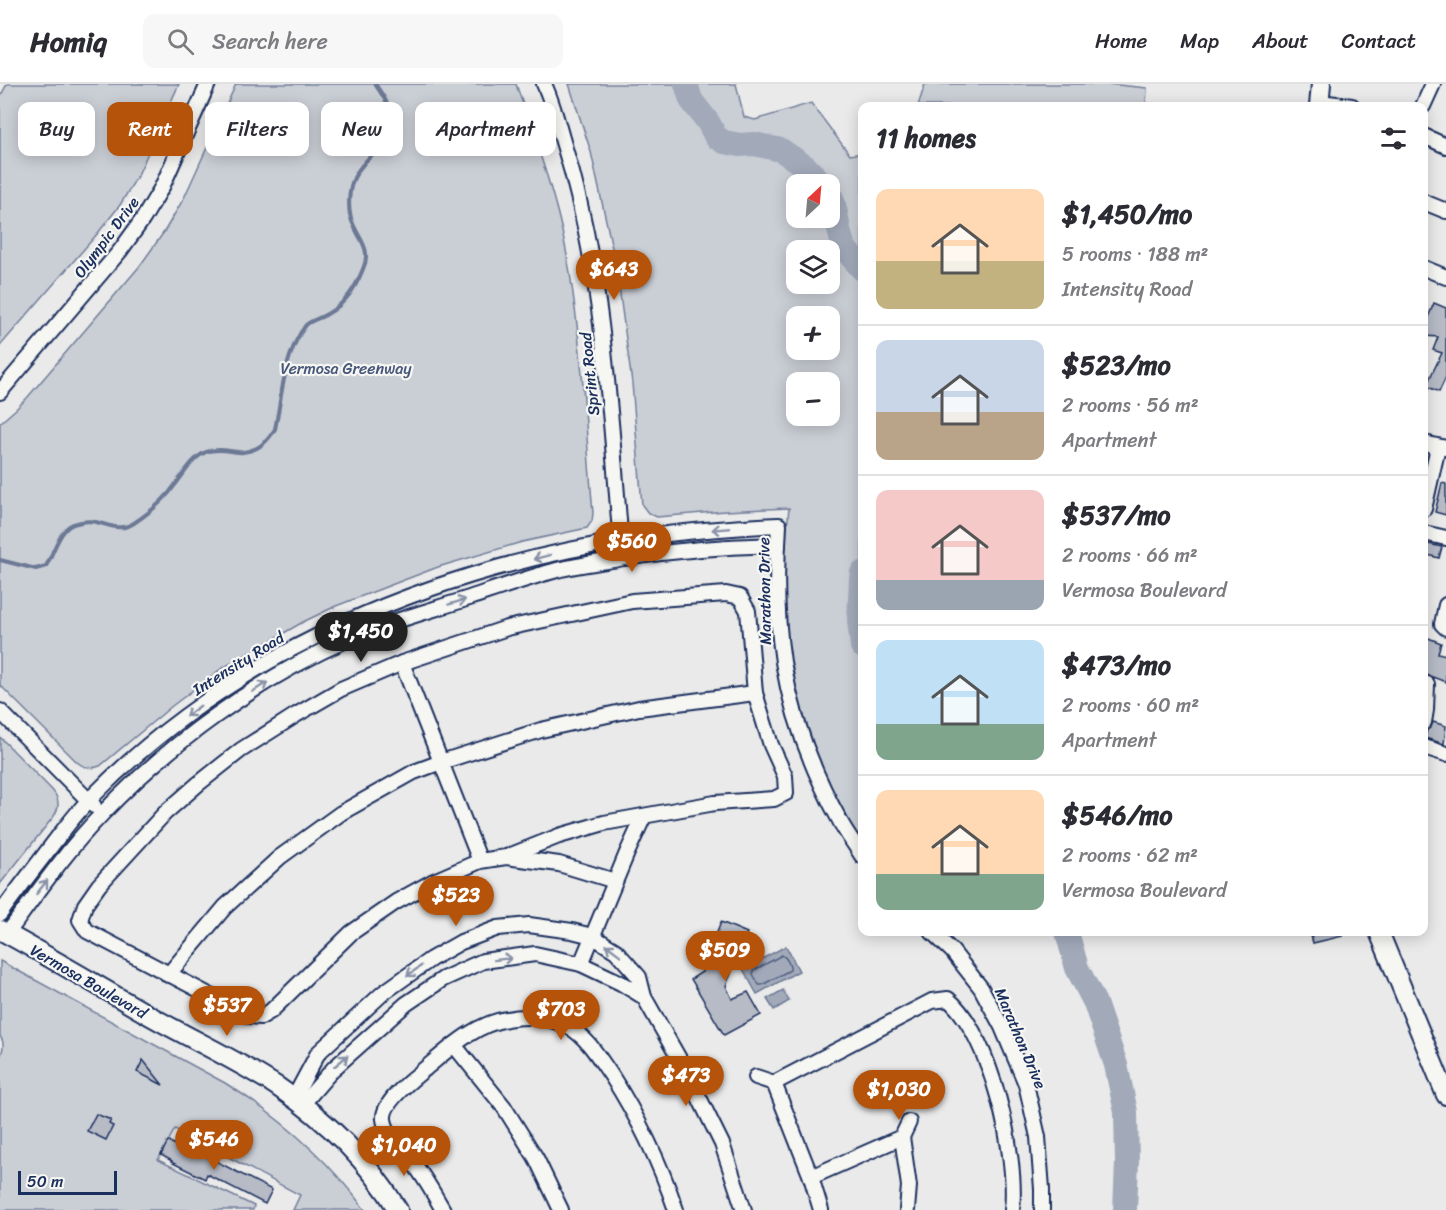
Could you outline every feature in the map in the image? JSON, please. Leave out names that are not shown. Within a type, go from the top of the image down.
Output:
[{"type":"main road","name":"Vermosa Boulevard","points":[[4,932],[154,1018],[253,1071],[298,1102],[346,1144],[398,1210]]},
{"type":"main road","points":[[1381,936],[1446,1095]]},
{"type":"street","name":"Olympic Drive","points":[[0,392],[120,251],[137,227],[162,187],[208,84]]},
{"type":"street","name":"Sprint Road","points":[[544,84],[576,182],[589,245],[605,357],[624,558]]},
{"type":"street","points":[[1426,102],[1433,84]]},
{"type":"street","points":[[1320,97],[1338,102]]},
{"type":"street","points":[[1428,138],[1446,146]]},
{"type":"street","points":[[1428,204],[1446,211]]},
{"type":"street","points":[[1428,270],[1446,277]]},
{"type":"street","points":[[1428,495],[1442,448]]},
{"type":"street","name":"Intensity Road","points":[[0,914],[89,800],[147,747],[193,710],[242,677],[313,637],[388,604],[470,576],[556,554],[689,531],[779,525]]},
{"type":"street","name":"Marathon Drive","points":[[779,525],[778,613],[783,663],[794,711],[814,768],[840,823],[858,850]]},
{"type":"street","points":[[1428,534],[1446,538]]},
{"type":"street","name":"Intensity Road","points":[[4,932],[102,813],[156,763],[214,717],[279,675],[337,644],[388,623],[557,570],[624,558],[689,550],[778,544]]},
{"type":"street","points":[[726,594],[740,597],[748,611],[755,693],[771,745],[785,776],[786,794],[774,799],[715,803],[604,823],[559,836],[506,857],[480,861],[434,881],[396,902],[351,933],[271,1011],[261,1017],[249,1016],[168,975],[87,931],[80,920],[85,905],[99,885],[165,813],[198,784],[241,750],[296,715],[341,689],[402,663],[507,628],[621,603],[726,594]]},
{"type":"street","points":[[1444,626],[1446,605]]},
{"type":"street","points":[[402,663],[480,861]]},
{"type":"street","points":[[168,975],[225,907],[280,856],[341,813],[406,777],[441,762],[541,730],[639,708],[755,693]]},
{"type":"street","points":[[0,711],[102,813]]},
{"type":"street","points":[[1428,748],[1446,754]]},
{"type":"street","points":[[581,964],[627,853],[645,816]]},
{"type":"street","points":[[506,857],[559,864],[615,881]]},
{"type":"street","points":[[298,1102],[318,1053],[383,993],[431,959],[460,942],[498,928],[529,925],[572,931],[592,936],[616,951],[639,977],[644,997],[686,1071],[722,1144],[744,1210]]},
{"type":"street","name":"Marathon Drive","points":[[937,936],[981,988],[1002,1027],[1026,1084],[1038,1137],[1042,1210]]},
{"type":"street","points":[[298,1102],[406,1004],[443,979],[483,961],[535,954],[581,964],[644,997]]},
{"type":"street","points":[[431,959],[443,979]]},
{"type":"street","points":[[756,1077],[774,1083],[932,1001],[948,999],[956,1007],[976,1038],[999,1097],[1010,1154],[1012,1210]]},
{"type":"street","points":[[443,1210],[415,1166],[387,1131],[383,1117],[388,1104],[419,1073],[479,1028],[505,1019],[528,1017],[550,1020],[570,1027],[587,1042],[622,1092],[667,1182],[676,1210]]},
{"type":"street","points":[[454,1045],[504,1107],[536,1158],[561,1210]]},
{"type":"street","points":[[774,1083],[811,1177],[820,1210]]},
{"type":"street","points":[[907,1210],[909,1186],[902,1137],[909,1122]]},
{"type":"street","points":[[811,1177],[902,1137]]},
{"type":"green space","points":[[7,84],[179,84],[171,102],[107,102],[107,156],[147,156],[120,205],[0,346],[0,97]]},
{"type":"green space","name":"Vermosa Greenway","points":[[236,84],[516,84],[522,102],[415,102],[415,156],[541,156],[560,224],[571,278],[579,345],[592,521],[587,528],[522,542],[438,567],[336,606],[303,622],[221,669],[100,766],[82,766],[0,685],[0,423],[27,398],[139,267],[164,232],[184,198],[205,152],[205,156],[309,156],[309,102],[228,102]]},
{"type":"green space","points":[[569,84],[736,84],[744,117],[755,120],[811,103],[850,155],[858,154],[858,839],[829,787],[816,756],[805,724],[789,658],[784,590],[789,508],[657,517],[648,513],[642,505],[632,383],[616,266],[591,152]]},
{"type":"green space","points":[[925,84],[1108,84],[1147,88],[1146,102],[919,102]]},
{"type":"green space","points":[[0,737],[52,790],[58,803],[54,816],[0,884]]},
{"type":"green space","points":[[0,961],[245,1096],[283,1124],[319,1156],[365,1210],[293,1210],[300,1195],[175,1129],[158,1160],[254,1206],[253,1210],[0,1210],[0,1058],[3,1045],[0,1036]]},
{"type":"water","points":[[786,946],[799,971],[757,994],[743,969]]},
{"type":"water","points":[[783,990],[789,1001],[774,1010],[767,999]]},
{"type":"building","points":[[1434,303],[1446,308],[1446,377],[1439,392],[1428,387],[1428,382],[1442,353],[1433,350],[1438,337],[1428,336],[1429,315]]},
{"type":"building","points":[[1442,483],[1446,484],[1446,515],[1435,512]]},
{"type":"building","points":[[1428,544],[1442,547],[1439,558],[1428,555]]},
{"type":"building","points":[[1428,638],[1441,643],[1438,653],[1446,655],[1446,682],[1428,675]]},
{"type":"building","points":[[1433,722],[1446,726],[1444,744],[1428,739],[1428,729]]},
{"type":"building","points":[[721,922],[747,933],[726,986],[732,999],[748,992],[761,1015],[724,1035],[691,979],[702,972]]},
{"type":"building","points":[[1311,936],[1343,936],[1313,943]]},
{"type":"building","points":[[143,1060],[163,1085],[137,1072]]},
{"type":"building","points":[[96,1114],[111,1120],[109,1124],[113,1126],[106,1140],[87,1131]]},
{"type":"building","points":[[168,1141],[179,1147],[181,1143],[272,1190],[265,1204],[207,1174],[205,1179],[171,1162],[161,1155]]},
{"type":"waterway","points":[[0,560],[36,569],[46,566],[59,538],[71,525],[85,521],[113,527],[134,523],[162,501],[192,462],[201,455],[214,450],[248,451],[262,445],[269,438],[275,429],[290,355],[301,332],[308,323],[325,315],[344,301],[357,283],[366,261],[363,242],[353,225],[350,214],[351,186],[363,164],[389,142],[394,128],[391,112],[375,84]]},
{"type":"waterway","points":[[686,84],[691,100],[716,137],[724,142],[740,145],[754,144],[781,150],[813,174]]},
{"type":"waterway","points":[[839,228],[843,245],[858,264]]},
{"type":"waterway","points":[[1068,936],[1077,968],[1095,1003],[1116,1065],[1126,1112],[1125,1210]]}]
